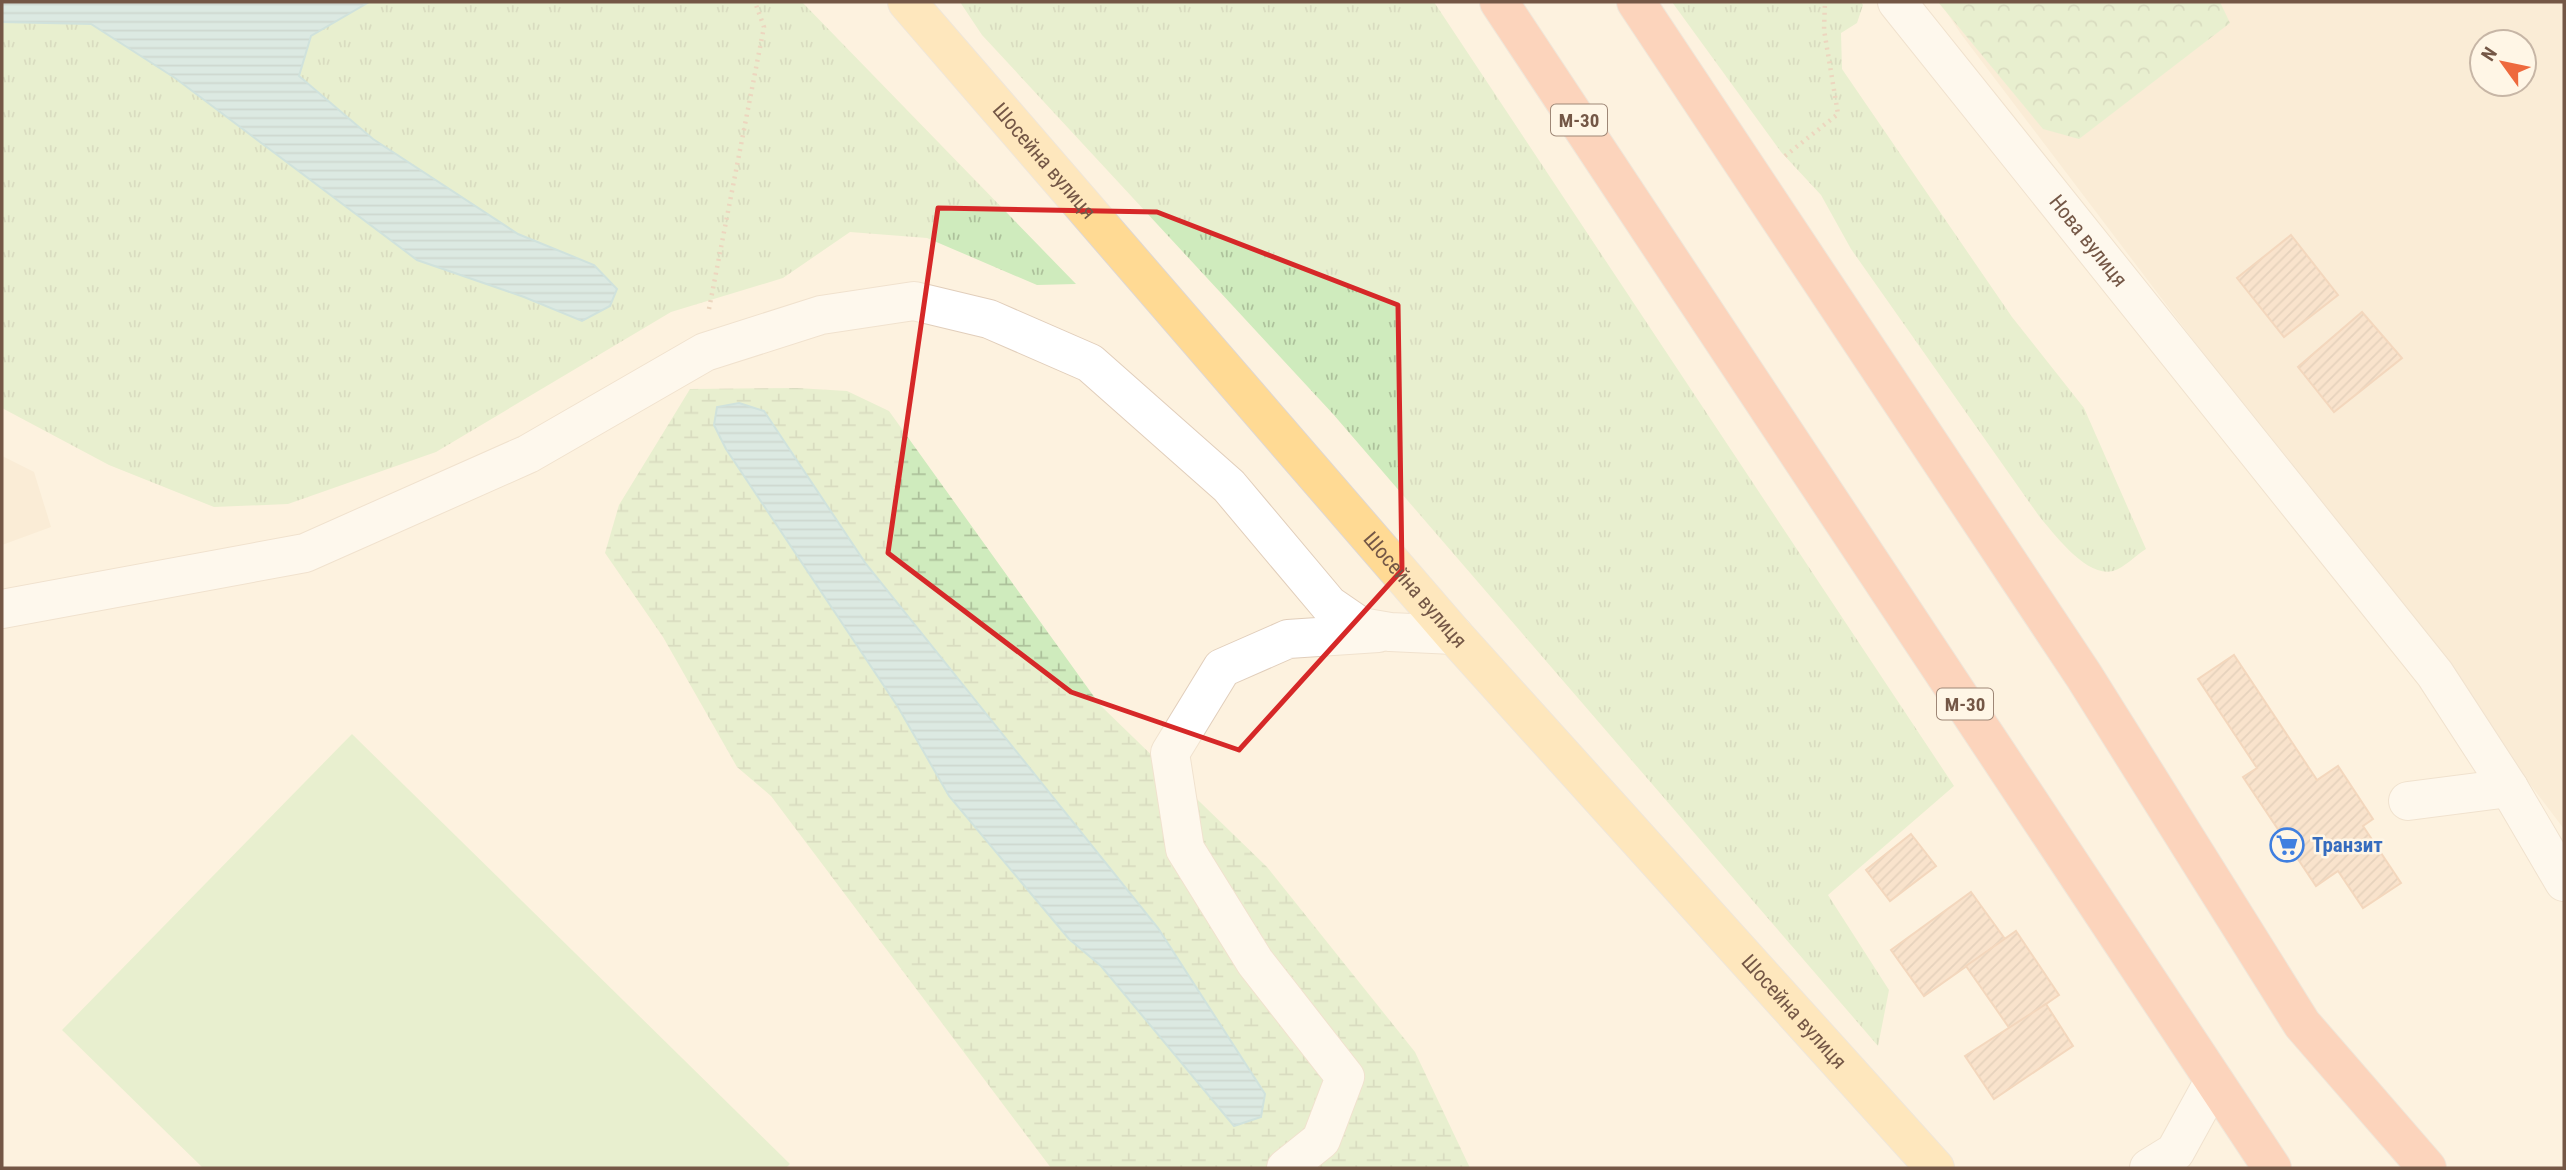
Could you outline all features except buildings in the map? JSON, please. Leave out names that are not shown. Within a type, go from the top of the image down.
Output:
[{"type":"highway","name":"М-30","points":[[1499,2],[2272,1168]]},
{"type":"highway","points":[[1636,2],[2084,676],[2302,1024],[2427,1168]]},
{"type":"main road","name":"Шосейна вулиця","points":[[906,2],[1454,635],[1935,1168]]},
{"type":"main road","points":[[2302,1024],[2402,1168]]},
{"type":"street","name":"Нова вулиця","points":[[1896,2],[2435,674],[2509,788],[2564,882]]},
{"type":"street","points":[[2,609],[305,553],[528,454],[699,355],[821,315],[914,301],[989,319],[1090,363],[1229,486],[1329,605],[1361,627],[1390,632]]},
{"type":"street","points":[[1286,1168],[1321,1140],[1345,1077],[1255,962],[1185,849],[1170,753],[1222,668],[1288,639],[1390,632],[1454,635]]},
{"type":"street","points":[[2409,801],[2509,788]]},
{"type":"street","points":[[2170,1163],[2214,1081]]},
{"type":"path","points":[[699,355],[764,27],[755,2]]},
{"type":"path","points":[[1789,152],[1838,114],[1824,30],[1825,2]]},
{"type":"highlighted area","points":[[938,208],[1157,212],[1398,305],[1402,570],[1239,750],[1071,692],[888,553]]},
{"type":"shaded area","points":[[1940,2],[2564,2],[2564,829],[1961,34]]},
{"type":"shaded area","points":[[2,456],[34,472],[51,527],[2,545]]},
{"type":"green space","points":[[369,2],[802,2],[1076,284],[1037,285],[927,238],[850,232],[783,278],[671,312],[436,452],[288,504],[214,507],[109,465],[2,408],[2,22],[91,24],[175,78],[417,260],[524,297],[582,321],[594,265],[518,234],[373,139],[299,76],[311,36]]},
{"type":"green space","points":[[960,2],[1434,2],[1954,786],[1828,895],[1889,990],[1878,1046],[1333,414],[982,35]]},
{"type":"green space","points":[[1672,2],[1861,2],[1863,5],[1857,23],[1841,33],[1842,69],[2012,317],[2084,408],[2146,549],[2117,569],[2103,571],[2082,561],[2053,533],[1851,249],[1821,195],[1781,152]]},
{"type":"green space","points":[[1938,2],[2220,2],[2230,23],[2079,139],[2043,129]]},
{"type":"green space","points":[[797,388],[847,391],[889,411],[1100,705],[1267,867],[1415,1052],[1470,1168],[1051,1168],[771,796],[737,767],[663,637],[605,553],[619,505],[690,389]],"holes":[[[764,411],[866,564],[1158,928],[1265,1093],[1234,1126],[1101,966],[1069,939],[949,796],[898,707],[818,585]]]},
{"type":"green space","points":[[352,734],[790,1164],[786,1168],[203,1168],[62,1030]]},
{"type":"water","points":[[2,2],[369,2],[311,36],[299,76],[373,139],[518,234],[594,265],[617,289],[610,306],[582,321],[524,297],[417,260],[175,78],[91,24],[2,22]]},
{"type":"water","points":[[739,403],[764,411],[866,564],[1158,928],[1265,1094],[1261,1117],[1234,1126],[1101,966],[1069,939],[949,796],[898,707],[726,449],[714,425],[717,407]]},
{"type":"place","name":"Транзит","points":[[2287,845]]}]
